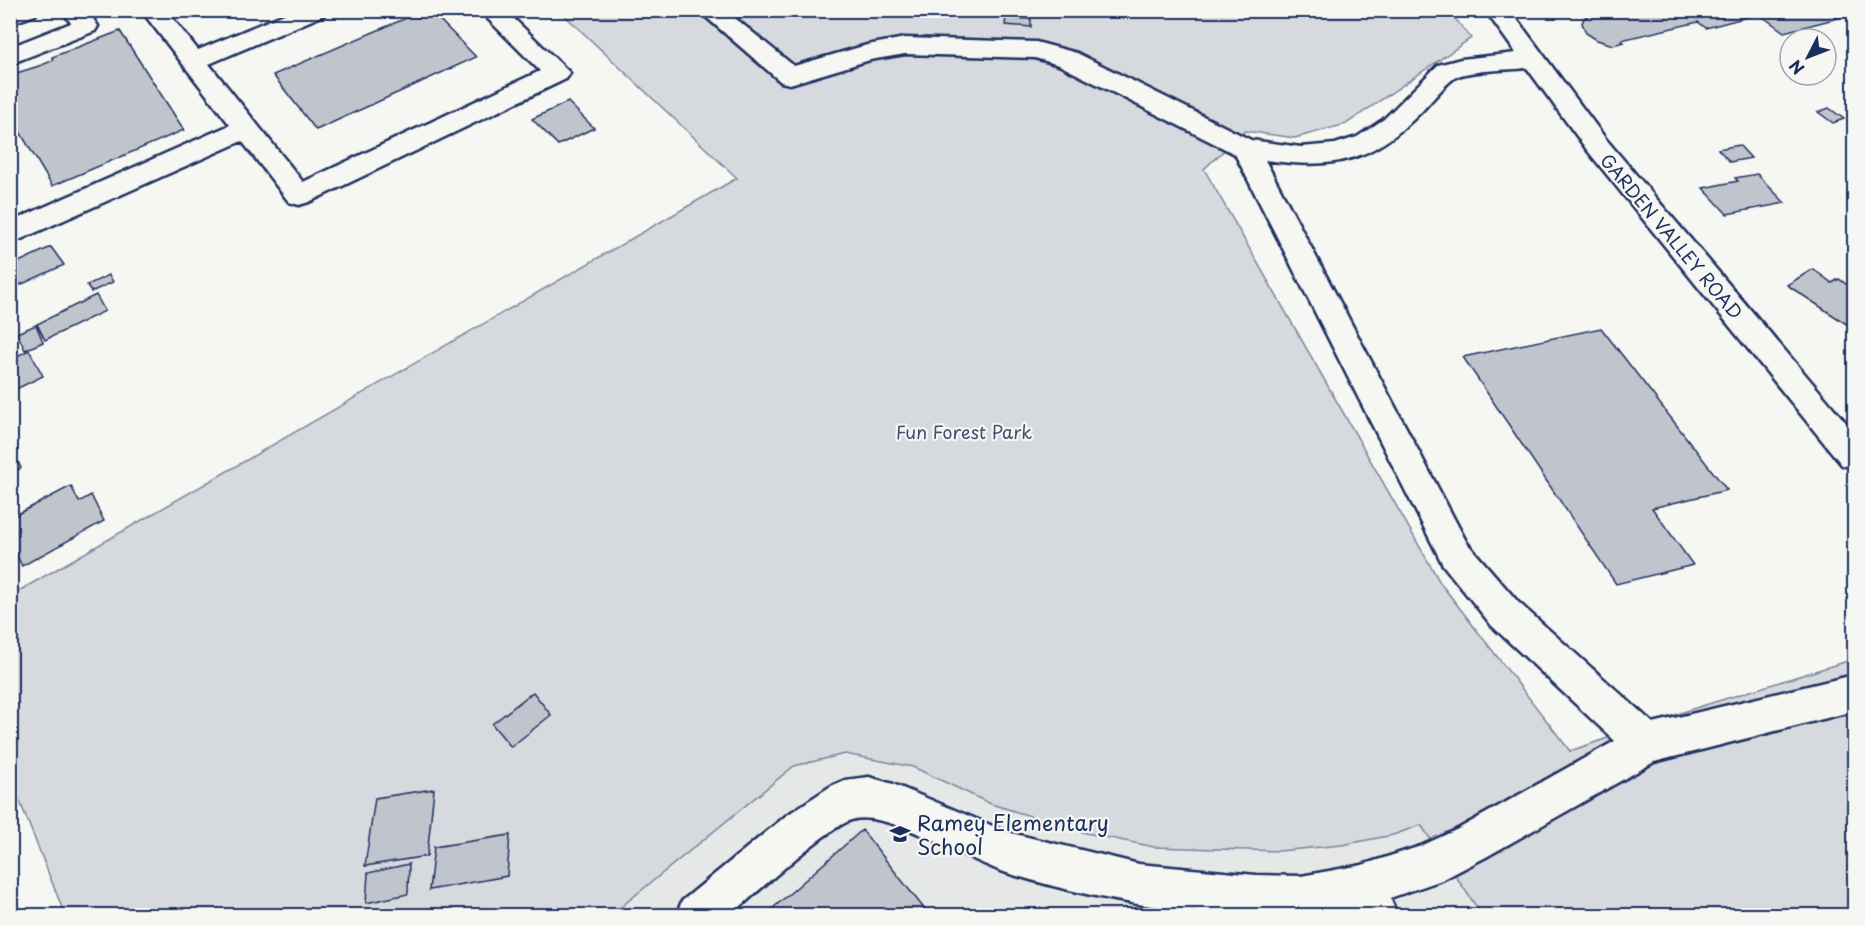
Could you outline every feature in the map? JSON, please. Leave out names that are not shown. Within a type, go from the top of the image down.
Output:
[{"type":"street","points":[[10,17],[27,10]]},
{"type":"street","points":[[10,56],[86,26],[74,10]]},
{"type":"street","points":[[153,10],[299,195],[557,73],[491,10]]},
{"type":"street","points":[[194,61],[316,10]]},
{"type":"street","points":[[710,10],[790,76],[867,53],[905,46],[1036,50],[1054,53],[1245,148],[1301,156],[1337,153],[1366,143],[1393,125],[1447,71],[1461,67],[1533,60]]},
{"type":"street","name":"GARDEN VALLEY ROAD","points":[[1497,10],[1596,144],[1854,455]]},
{"type":"street","points":[[10,234],[247,128]]},
{"type":"street","points":[[1245,148],[1455,554],[1505,614],[1647,744]]},
{"type":"street","points":[[697,915],[801,829],[846,800],[869,797],[893,804],[1006,852],[1139,885],[1256,896],[1370,901],[1428,865],[1647,744],[1854,693]]},
{"type":"shaded area","name":"Ramey Elementary School","points":[[845,754],[913,767],[991,804],[1086,833],[1154,847],[1279,851],[1342,845],[1393,835],[1421,825],[1482,915],[611,916],[794,766]]},
{"type":"green space","name":"Fun Forest Park","points":[[560,11],[1449,11],[1471,38],[1346,124],[1295,138],[1245,131],[1204,169],[1441,584],[1570,751],[1689,710],[1854,659],[1854,915],[1482,915],[1421,825],[1393,835],[1342,845],[1279,851],[1154,847],[1086,833],[991,804],[913,767],[845,754],[794,766],[611,915],[65,915],[11,779],[10,596],[737,178]]},
{"type":"building","points":[[425,10],[430,10],[476,57],[316,130],[273,75]]},
{"type":"building","points":[[1580,10],[1854,10],[1854,14],[1803,27],[1778,28],[1759,14],[1706,28],[1698,22],[1621,40],[1624,42],[1613,45],[1597,40],[1586,33],[1582,23],[1587,17]]},
{"type":"building","points":[[1006,18],[1031,19],[1031,27],[1005,25]]},
{"type":"building","points":[[120,31],[184,130],[52,186],[10,115],[10,75],[42,65],[54,60],[52,57]]},
{"type":"building","points":[[568,102],[594,128],[558,145],[532,119]]},
{"type":"building","points":[[1829,108],[1844,119],[1833,123],[1818,112]]},
{"type":"building","points":[[1739,145],[1751,158],[1730,162],[1718,149]]},
{"type":"building","points":[[1757,174],[1785,203],[1727,214],[1703,188],[1738,181],[1735,178]]},
{"type":"building","points":[[51,247],[64,265],[20,285],[10,266]]},
{"type":"building","points":[[1813,269],[1832,283],[1839,279],[1854,290],[1854,326],[1851,323],[1848,325],[1787,285]]},
{"type":"building","points":[[109,275],[113,282],[91,292],[87,285]]},
{"type":"building","points":[[96,295],[105,311],[45,340],[37,324]]},
{"type":"building","points":[[36,325],[43,342],[25,350],[17,333]]},
{"type":"building","points":[[1601,328],[1727,490],[1652,508],[1693,565],[1616,584],[1463,357]]},
{"type":"building","points":[[29,350],[43,376],[10,392],[10,353],[13,358]]},
{"type":"building","points":[[10,445],[21,468],[10,474]]},
{"type":"building","points":[[71,486],[79,502],[91,495],[104,521],[22,566],[10,542],[10,518]]},
{"type":"building","points":[[533,692],[551,715],[511,747],[492,724]]},
{"type":"building","points":[[434,789],[427,856],[365,866],[375,798]]},
{"type":"building","points":[[862,830],[930,916],[764,916]]},
{"type":"building","points":[[510,835],[507,876],[429,890],[434,847]]},
{"type":"building","points":[[409,864],[408,894],[366,903],[368,873]]},
{"type":"place","name":"Ramey Elementary School","points":[[900,834]]}]
